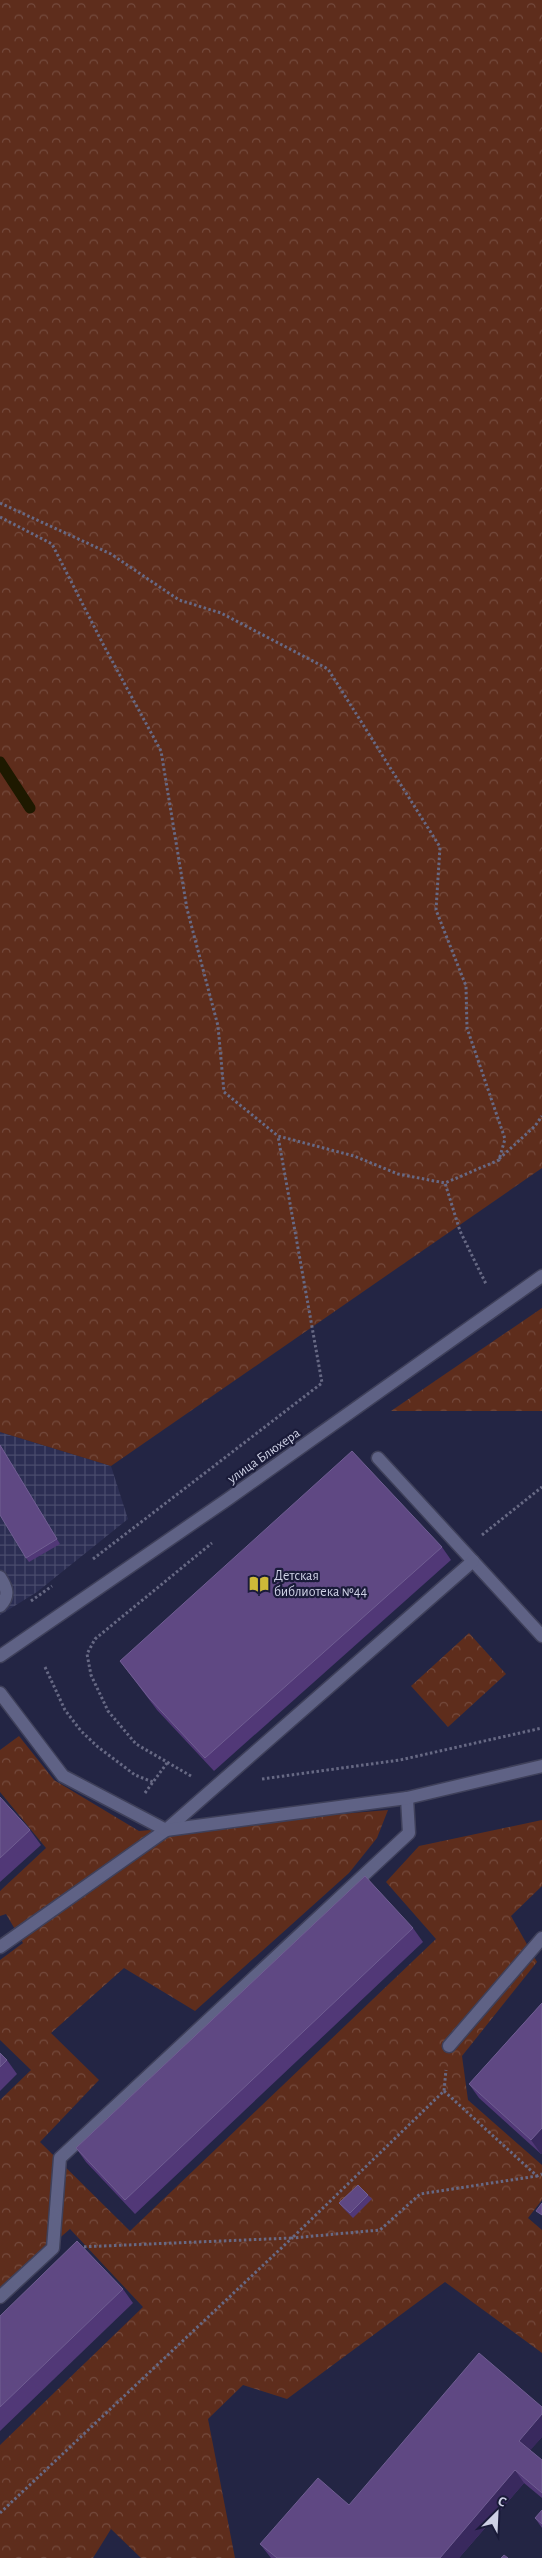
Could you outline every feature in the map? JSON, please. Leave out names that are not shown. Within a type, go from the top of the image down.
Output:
[{"type":"street","name":"улица Блюхера","points":[[0,1656],[228,1499],[542,1276]]},
{"type":"street","points":[[378,1458],[542,1636]]},
{"type":"street","points":[[0,1947],[166,1830],[473,1561]]},
{"type":"street","points":[[0,1577],[8,1593],[6,1600],[0,1606]]},
{"type":"street","points":[[0,1693],[63,1776],[166,1830],[407,1798],[542,1766]]},
{"type":"street","points":[[0,2297],[53,2248],[60,2158],[409,1833],[407,1798]]},
{"type":"street","points":[[449,2046],[542,1938]]},
{"type":"path","points":[[0,503],[111,554],[179,600],[221,613],[328,669],[440,847],[436,910],[466,986],[467,1028],[505,1139],[499,1160]]},
{"type":"path","points":[[0,517],[52,544],[104,646],[161,751],[187,909],[218,1026],[224,1092],[278,1136],[354,1156],[398,1174],[445,1184],[499,1160],[535,1126],[542,1116]]},
{"type":"path","points":[[90,1561],[322,1383],[278,1136]]},
{"type":"path","points":[[445,1184],[460,1231],[498,1308]]},
{"type":"path","points":[[463,1550],[542,1487]]},
{"type":"path","points":[[216,1540],[95,1639],[87,1654],[90,1675],[108,1711],[136,1744],[185,1773],[216,1786],[400,1760],[542,1728]]},
{"type":"path","points":[[25,1605],[57,1583]]},
{"type":"path","points":[[45,1667],[65,1710],[81,1731],[98,1747],[136,1775],[153,1782]]},
{"type":"path","points":[[0,2513],[292,2238],[444,2091],[449,2046]]},
{"type":"path","points":[[444,2091],[538,2176]]},
{"type":"path","points":[[53,2248],[292,2238],[380,2230],[420,2194],[542,2174]]},
{"type":"shaded area","points":[[0,1432],[111,1466],[128,1519],[37,1592],[0,1615]]},
{"type":"green space","points":[[0,0],[542,0],[542,1168],[111,1466],[0,1432]]},
{"type":"green space","points":[[542,1308],[542,1411],[391,1411]]},
{"type":"green space","points":[[469,1633],[506,1674],[448,1727],[411,1686]]},
{"type":"green space","points":[[19,1736],[54,1780],[139,1831],[388,1810],[377,1838],[349,1873],[195,2011],[124,1968],[51,2033],[99,2080],[40,2142],[130,2231],[436,1939],[386,1882],[419,1846],[542,1820],[542,1886],[511,1916],[537,1962],[462,2056],[468,2100],[542,2165],[542,2200],[528,2218],[542,2230],[542,2353],[445,2282],[287,2399],[243,2385],[208,2419],[235,2558],[141,2558],[111,2529],[93,2558],[0,2558],[0,2445],[143,2307],[70,2229],[0,2290],[0,2100],[31,2070],[0,2040],[0,1960],[23,1943],[6,1914],[0,1916],[0,1891],[46,1848],[0,1792],[0,1750]]},
{"type":"building","points":[[0,1445],[57,1539],[26,1558],[0,1515]]},
{"type":"building","points":[[352,1451],[442,1547],[205,1758],[149,1698],[120,1661]]},
{"type":"building","points":[[0,1797],[30,1830],[0,1858]]},
{"type":"building","points":[[365,1876],[413,1928],[125,2200],[76,2148]]},
{"type":"building","points":[[542,2003],[542,2128],[531,2140],[469,2084]]},
{"type":"building","points":[[0,2053],[7,2060],[0,2067]]},
{"type":"building","points":[[358,2185],[368,2195],[350,2213],[339,2203]]},
{"type":"building","points":[[542,2203],[542,2215],[536,2211]]},
{"type":"building","points":[[77,2241],[123,2289],[0,2407],[0,2316]]},
{"type":"building","points":[[479,2353],[542,2407],[542,2414],[519,2441],[542,2460],[542,2493],[515,2470],[440,2558],[277,2558],[260,2544],[318,2478],[349,2505]]},
{"type":"building","points":[[542,2510],[542,2524],[535,2518]]},
{"type":"waterway","points":[[0,762],[30,808]]},
{"type":"place","name":"Детская библиотека №44","points":[[259,1584]]}]
